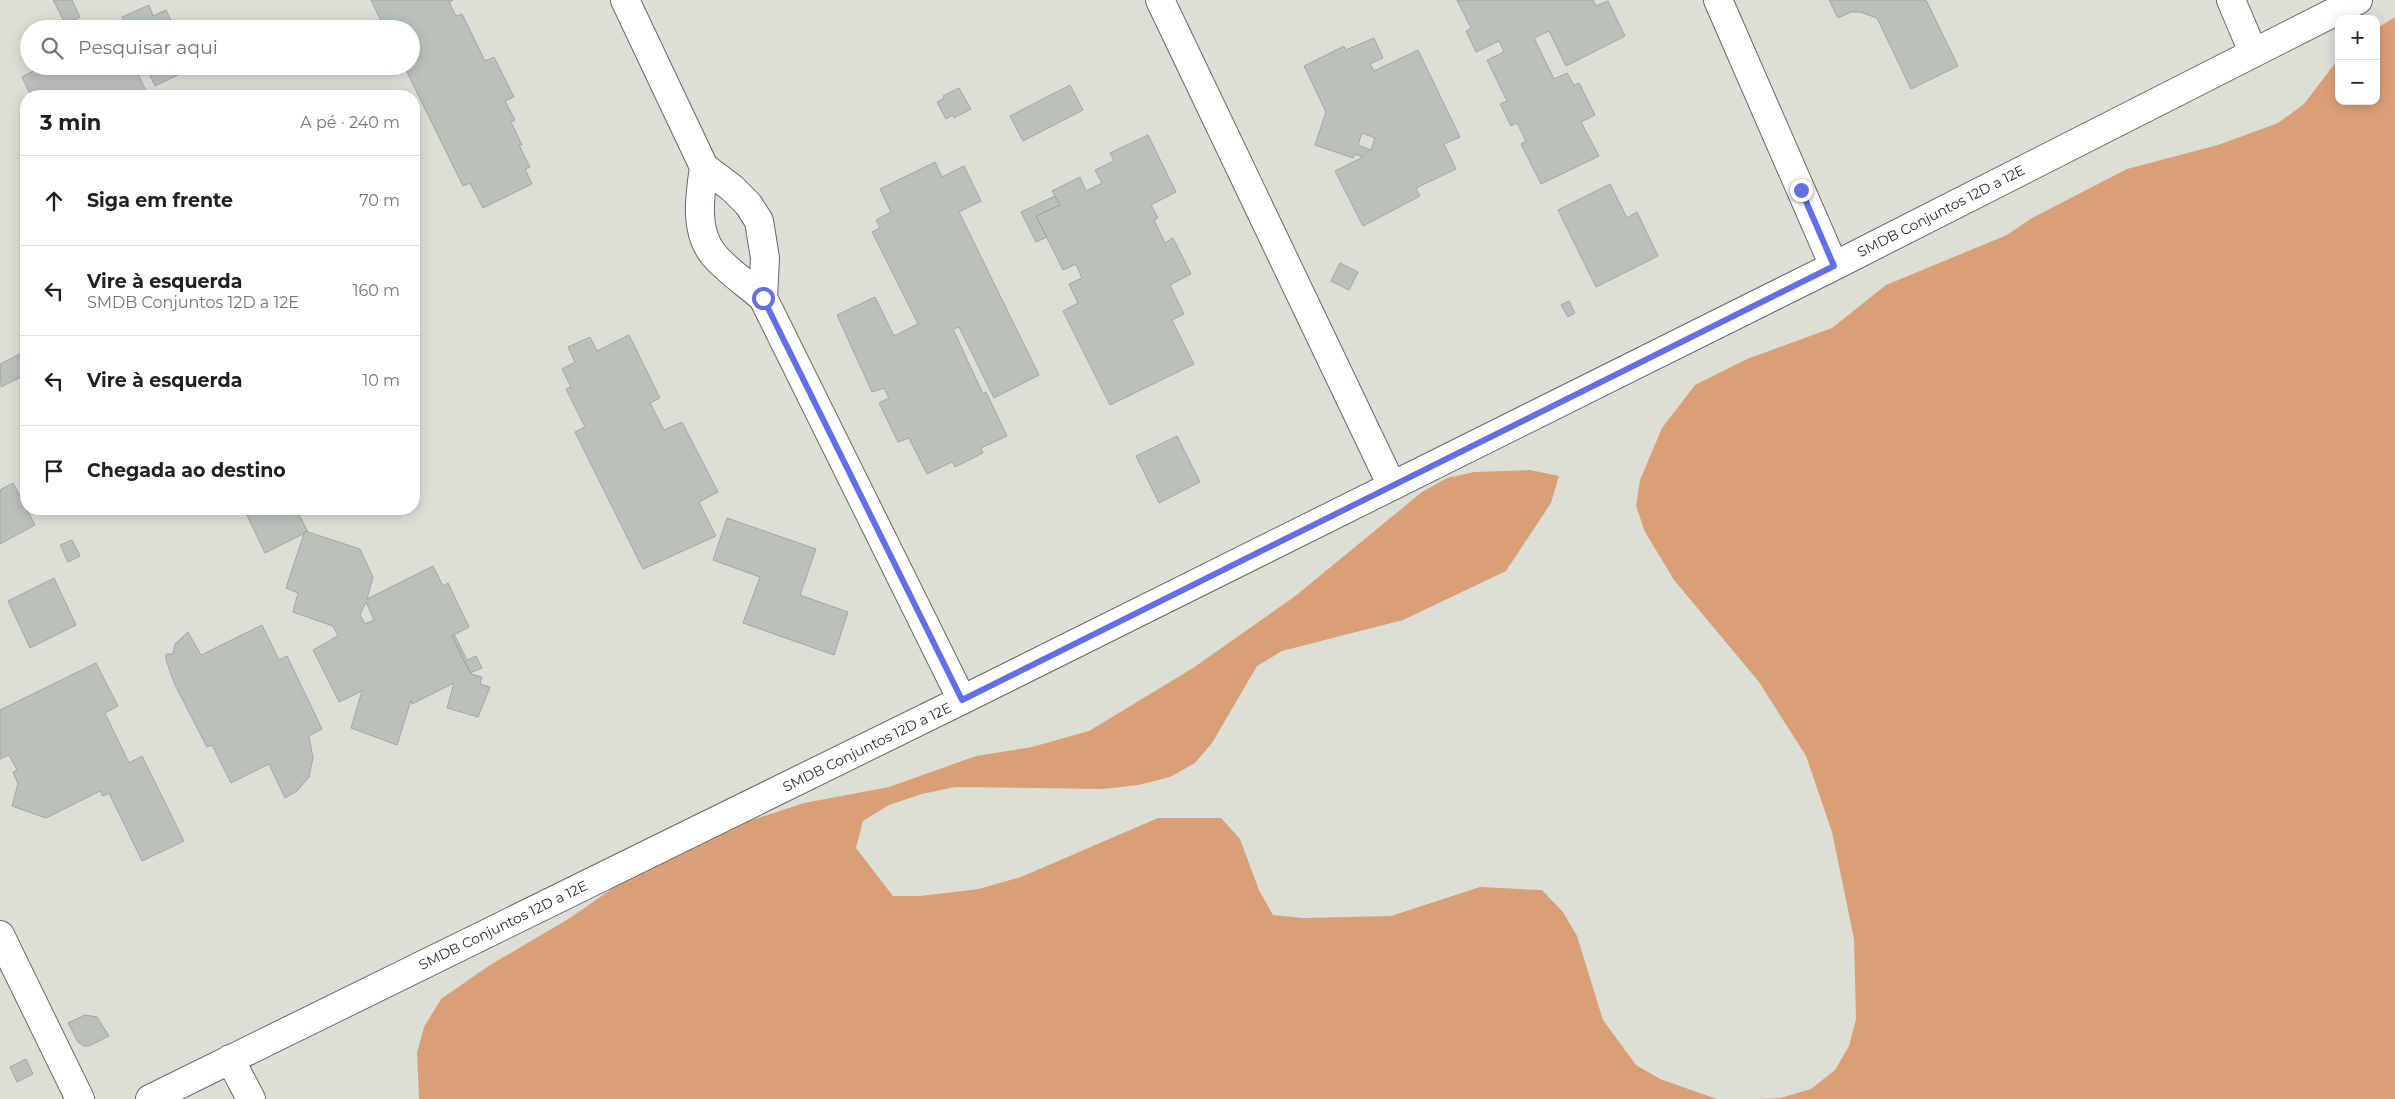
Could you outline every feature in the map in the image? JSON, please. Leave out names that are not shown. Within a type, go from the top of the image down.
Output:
[{"type":"street","points":[[625,0],[704,167],[732,188],[748,204],[759,221],[765,258],[763,298]]},
{"type":"street","points":[[1160,0],[1392,486]]},
{"type":"street","points":[[1718,0],[1834,266]]},
{"type":"street","points":[[2231,0],[2253,52]]},
{"type":"street","name":"SMDB Conjuntos 12D a 12E","points":[[150,1099],[962,700],[1392,486],[1834,266],[2358,0]]},
{"type":"street","points":[[704,167],[699,206],[704,237],[713,254],[763,298],[962,700]]},
{"type":"street","points":[[0,935],[80,1099]]},
{"type":"street","points":[[230,1059],[251,1099]]},
{"type":"shaded area","points":[[2395,17],[2395,1099],[1758,1099],[1780,1098],[1811,1089],[1835,1070],[1849,1046],[1856,1019],[1854,939],[1832,832],[1806,756],[1759,682],[1674,580],[1645,532],[1636,506],[1640,480],[1662,428],[1695,385],[1747,359],[1832,328],[1886,285],[2007,235],[2032,218],[2127,169],[2218,145],[2278,123],[2304,104],[2335,63],[2335,105],[2380,105],[2380,26]]},
{"type":"shaded area","points":[[1530,470],[1559,476],[1551,503],[1506,571],[1403,620],[1282,651],[1257,666],[1212,743],[1195,763],[1170,777],[1139,785],[1103,789],[955,787],[922,794],[889,805],[863,821],[856,848],[893,896],[920,896],[979,889],[1021,877],[1158,818],[1221,818],[1240,839],[1259,890],[1273,915],[1302,918],[1391,916],[1480,887],[1542,890],[1563,912],[1577,936],[1603,1020],[1636,1065],[1660,1079],[1717,1099],[419,1099],[417,1053],[424,1027],[441,999],[490,965],[570,918],[663,853],[694,839],[804,803],[889,787],[976,756],[1032,747],[1089,731],[1193,668],[1294,597],[1422,492],[1447,478],[1474,472]]},
{"type":"building","points":[[53,0],[72,0],[80,17],[75,20],[63,20]]},
{"type":"building","points":[[371,0],[453,0],[449,2],[456,16],[462,14],[485,61],[494,57],[514,97],[505,101],[515,120],[511,122],[522,145],[519,145],[530,167],[525,169],[532,184],[483,208],[470,183],[463,186],[420,99],[420,90],[416,90],[408,75],[420,75],[420,20],[381,20]]},
{"type":"building","points":[[1457,0],[1593,0],[1596,6],[1608,1],[1625,36],[1566,66],[1549,31],[1534,38],[1554,79],[1567,73],[1574,85],[1579,83],[1595,115],[1581,122],[1599,156],[1541,184],[1521,144],[1526,141],[1517,123],[1511,126],[1500,104],[1507,101],[1487,60],[1504,52],[1499,41],[1476,52],[1466,31],[1471,28]]},
{"type":"building","points":[[1829,0],[1926,0],[1958,66],[1911,89],[1877,18],[1860,12],[1851,12],[1838,18]]},
{"type":"building","points":[[149,5],[153,16],[166,10],[171,20],[124,20],[122,17]]},
{"type":"building","points":[[1374,38],[1383,58],[1370,64],[1374,71],[1418,50],[1460,137],[1444,144],[1456,169],[1416,188],[1420,196],[1363,226],[1335,171],[1363,157],[1355,154],[1353,158],[1315,145],[1326,112],[1304,66],[1344,46],[1346,50]],"holes":[[[1362,133],[1375,138],[1371,150],[1358,145]]]},
{"type":"building","points":[[26,75],[138,75],[146,90],[28,90],[22,77]]},
{"type":"building","points":[[150,75],[178,75],[155,86]]},
{"type":"building","points":[[1070,85],[1083,110],[1023,141],[1010,116]]},
{"type":"building","points":[[959,88],[971,109],[954,118],[953,115],[946,119],[937,102],[944,98],[943,96]]},
{"type":"building","points":[[1148,135],[1176,192],[1151,205],[1158,218],[1154,220],[1165,243],[1173,238],[1191,274],[1170,285],[1184,314],[1172,320],[1194,364],[1110,405],[1063,311],[1078,303],[1069,284],[1082,278],[1076,264],[1063,270],[1036,216],[1060,205],[1052,191],[1080,177],[1086,191],[1102,183],[1095,170],[1114,161],[1110,153]]},
{"type":"building","points":[[935,162],[942,177],[964,166],[981,201],[959,212],[1039,375],[994,398],[959,327],[953,329],[983,394],[986,392],[1007,436],[981,448],[983,453],[955,467],[952,462],[927,474],[909,438],[898,442],[879,403],[889,398],[884,388],[872,392],[837,315],[875,297],[894,336],[918,324],[872,232],[880,228],[876,220],[891,212],[880,189]]},
{"type":"building","points":[[1610,184],[1627,218],[1637,212],[1658,256],[1596,287],[1558,210]]},
{"type":"building","points":[[1055,196],[1060,205],[1036,216],[1047,237],[1036,242],[1021,212]]},
{"type":"building","points":[[1340,263],[1358,272],[1349,290],[1331,281]]},
{"type":"building","points":[[1569,301],[1575,313],[1568,317],[1561,305]]},
{"type":"building","points":[[629,335],[660,398],[650,403],[664,430],[682,422],[718,492],[699,502],[716,536],[643,569],[575,432],[585,427],[566,389],[571,387],[562,369],[575,362],[568,347],[590,337],[597,351]]},
{"type":"building","points":[[20,354],[20,378],[1,387],[0,364]]},
{"type":"building","points":[[1177,436],[1200,482],[1159,503],[1136,456]]},
{"type":"building","points":[[13,483],[20,496],[20,515],[30,515],[35,525],[0,544],[0,490]]},
{"type":"building","points":[[247,515],[299,515],[308,532],[305,531],[303,534],[265,553]]},
{"type":"building","points":[[727,518],[816,549],[800,595],[848,612],[834,655],[743,623],[760,577],[713,560]]},
{"type":"building","points":[[305,531],[360,549],[373,577],[367,599],[433,566],[443,586],[448,583],[469,627],[452,636],[471,674],[482,677],[480,684],[490,687],[478,717],[447,708],[454,683],[412,704],[411,700],[397,745],[351,728],[362,691],[339,702],[313,650],[338,636],[333,626],[293,612],[298,593],[286,588]],"holes":[[[366,602],[374,620],[365,624],[360,615]]]},
{"type":"building","points":[[72,540],[80,556],[68,562],[60,545]]},
{"type":"building","points":[[54,578],[76,625],[30,648],[8,601]]},
{"type":"building","points":[[262,625],[279,660],[287,656],[322,729],[309,736],[313,758],[309,777],[297,791],[285,798],[269,764],[231,783],[212,745],[207,747],[175,685],[166,660],[166,654],[173,654],[175,644],[188,632],[201,655]]},
{"type":"building","points":[[454,634],[467,660],[476,656],[482,668],[470,673],[452,636]]},
{"type":"building","points":[[96,663],[118,706],[105,713],[129,763],[142,756],[184,841],[142,861],[109,793],[103,796],[100,791],[46,818],[12,806],[18,784],[13,772],[17,770],[9,755],[0,759],[0,710]]},
{"type":"building","points":[[85,1015],[97,1017],[109,1036],[89,1046],[84,1046],[78,1042],[68,1023]]},
{"type":"building","points":[[26,1059],[33,1074],[17,1082],[10,1067]]},
{"type":"route","points":[[763,298],[962,700],[1834,266],[1801,190]]}]
